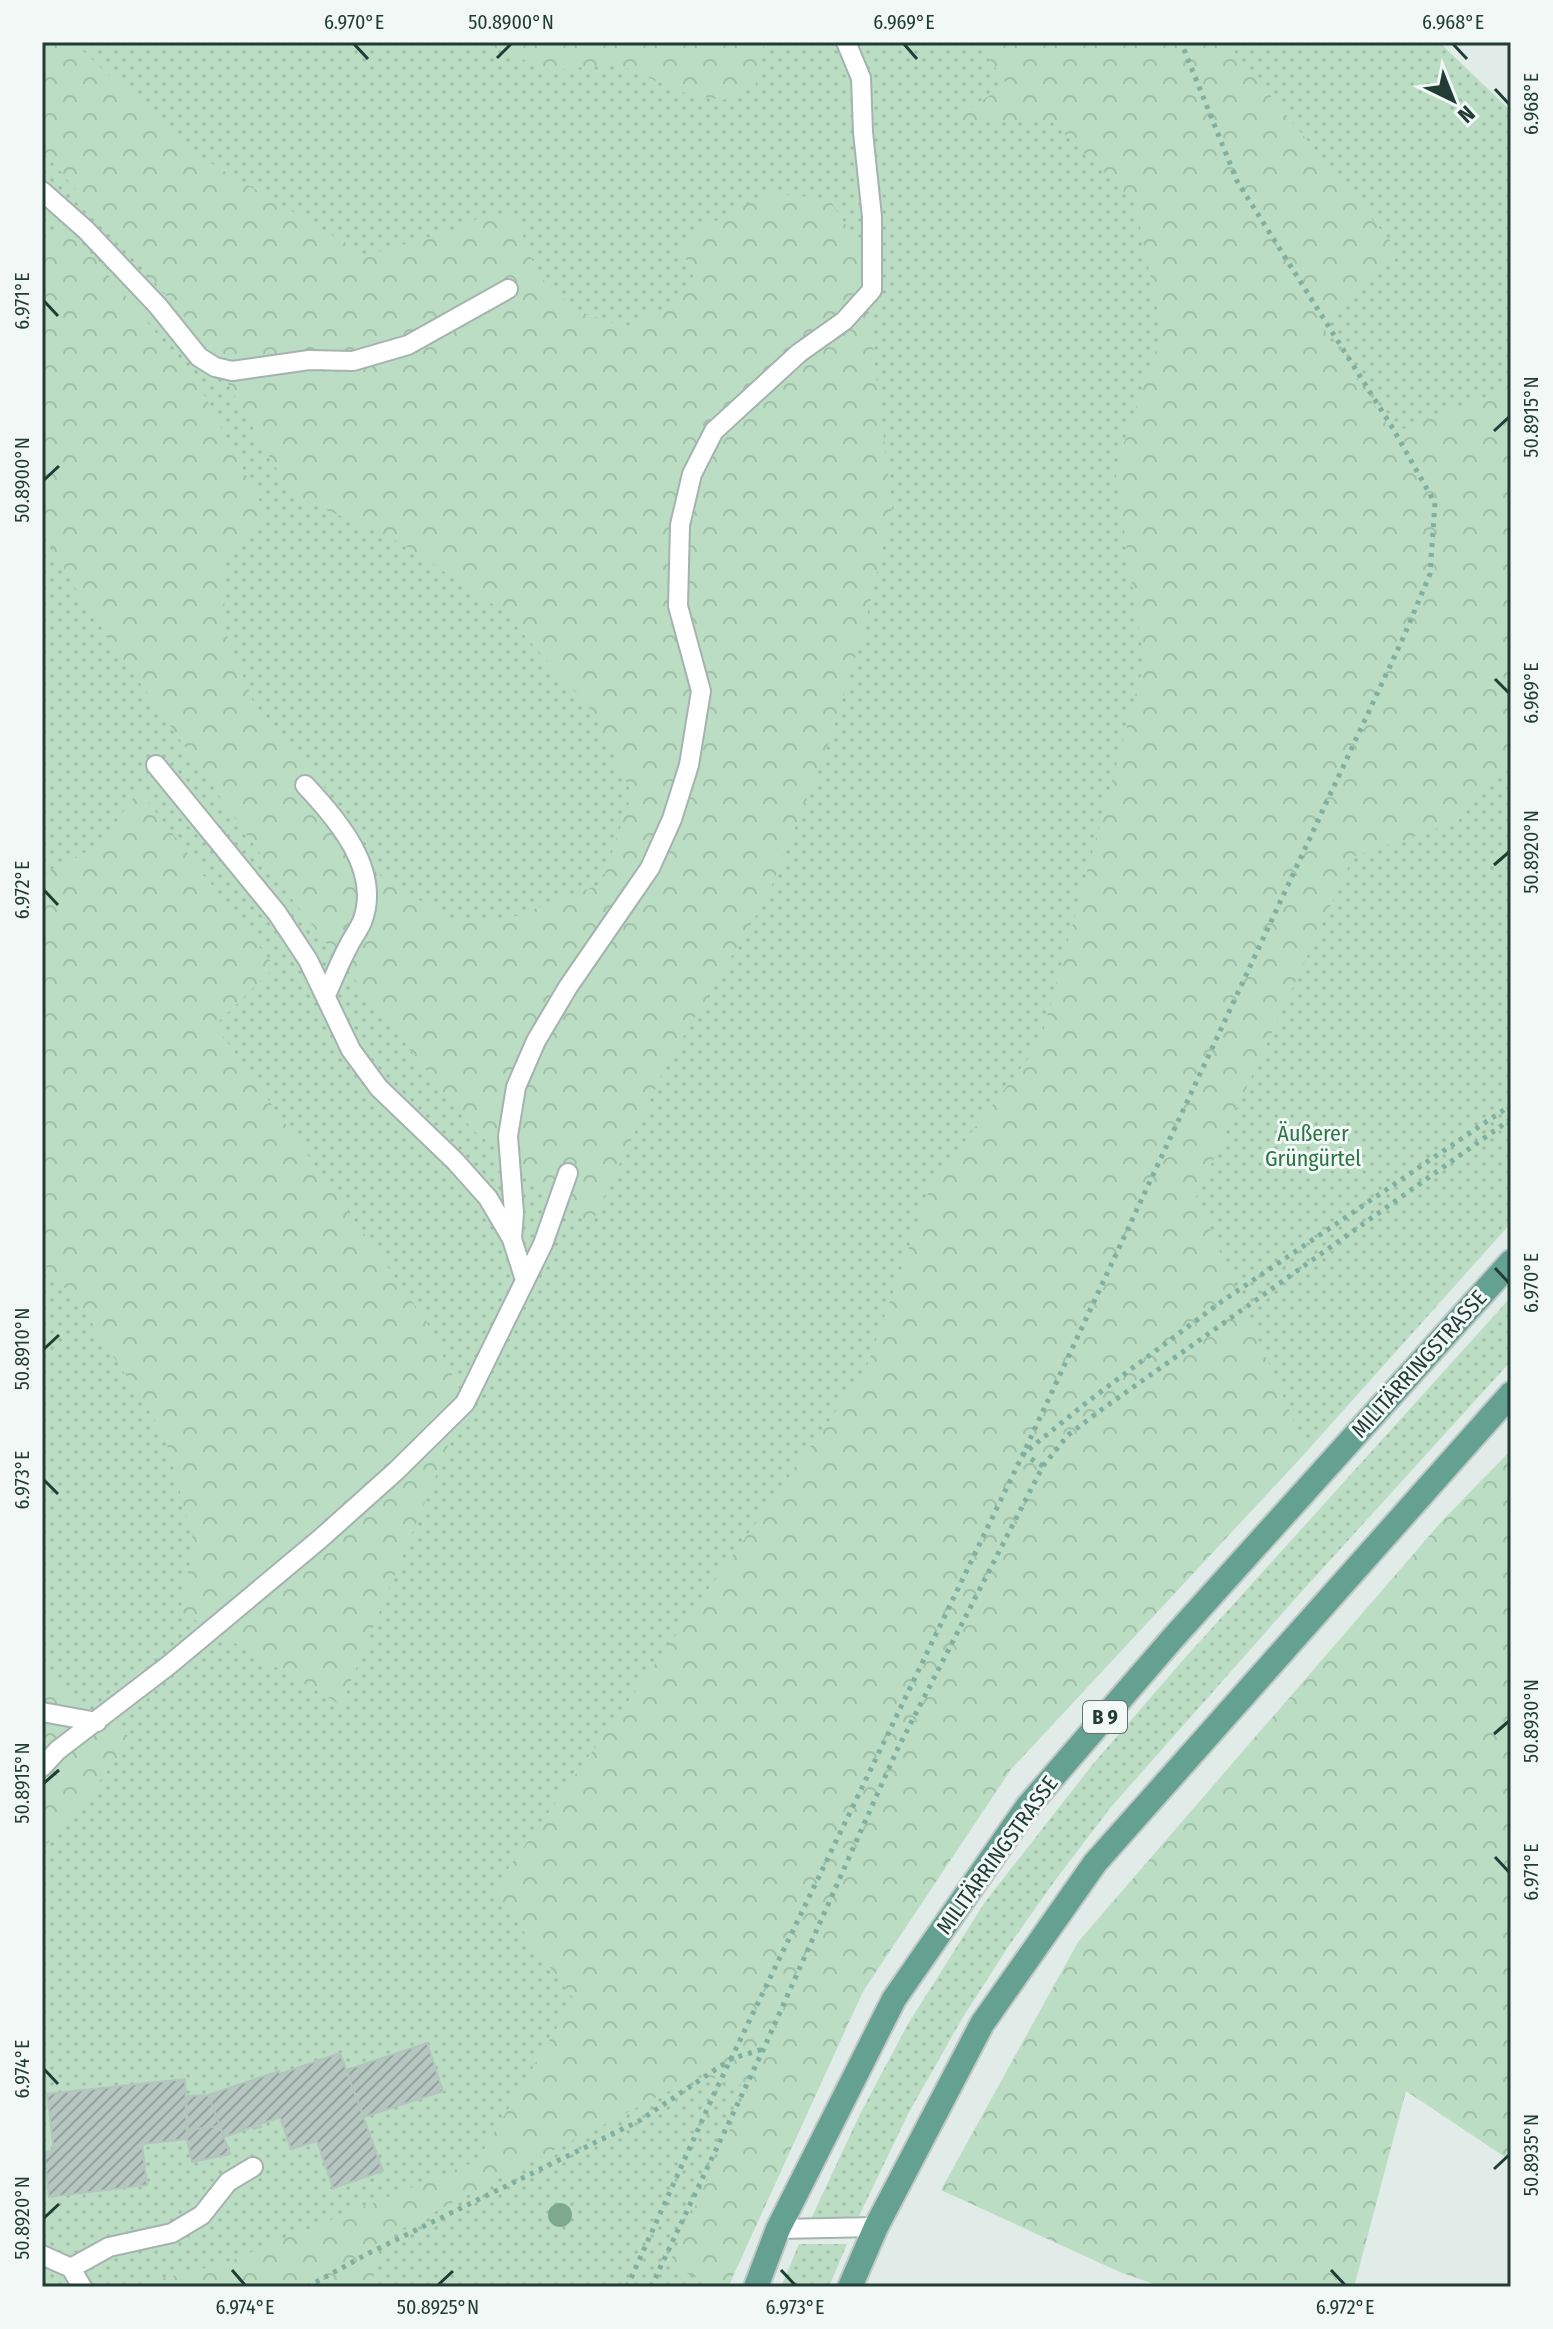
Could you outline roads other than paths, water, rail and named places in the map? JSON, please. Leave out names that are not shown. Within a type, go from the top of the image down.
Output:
[{"type":"main road","name":"MILITÄRRINGSTRASSE","points":[[756,2287],[778,2229],[894,1999],[1028,1806],[1173,1638],[1511,1262]]},
{"type":"main road","points":[[850,2287],[876,2227],[982,2024],[1095,1863],[1511,1394]]},
{"type":"lane","points":[[512,1239],[514,1213],[508,1136],[516,1087],[536,1041],[568,987],[650,868],[672,819],[689,765],[701,691],[678,606],[680,525],[692,474],[714,431],[799,353],[844,321],[872,290],[872,217],[861,78],[846,42]]},
{"type":"lane","points":[[42,191],[86,230],[158,306],[199,357],[215,367],[232,371],[309,360],[353,361],[408,345],[508,289]]},
{"type":"lane","points":[[156,765],[277,913],[308,960],[351,1050],[379,1088],[455,1161],[488,1198],[512,1239],[525,1280]]},
{"type":"lane","points":[[305,785],[328,809],[350,841],[363,872],[368,895],[362,921],[326,995]]},
{"type":"lane","points":[[42,1767],[58,1750],[169,1665],[320,1539],[465,1403],[543,1244],[568,1173]]},
{"type":"lane","points":[[42,1712],[97,1722]]},
{"type":"lane","points":[[71,2268],[109,2247],[172,2233],[202,2215],[228,2182],[253,2167]]},
{"type":"lane","points":[[778,2229],[876,2227]]},
{"type":"lane","points":[[42,2255],[71,2268],[82,2287]]},
{"type":"park label","name":"Äußerer Grüngürtel","points":[[1313,1146]]}]
